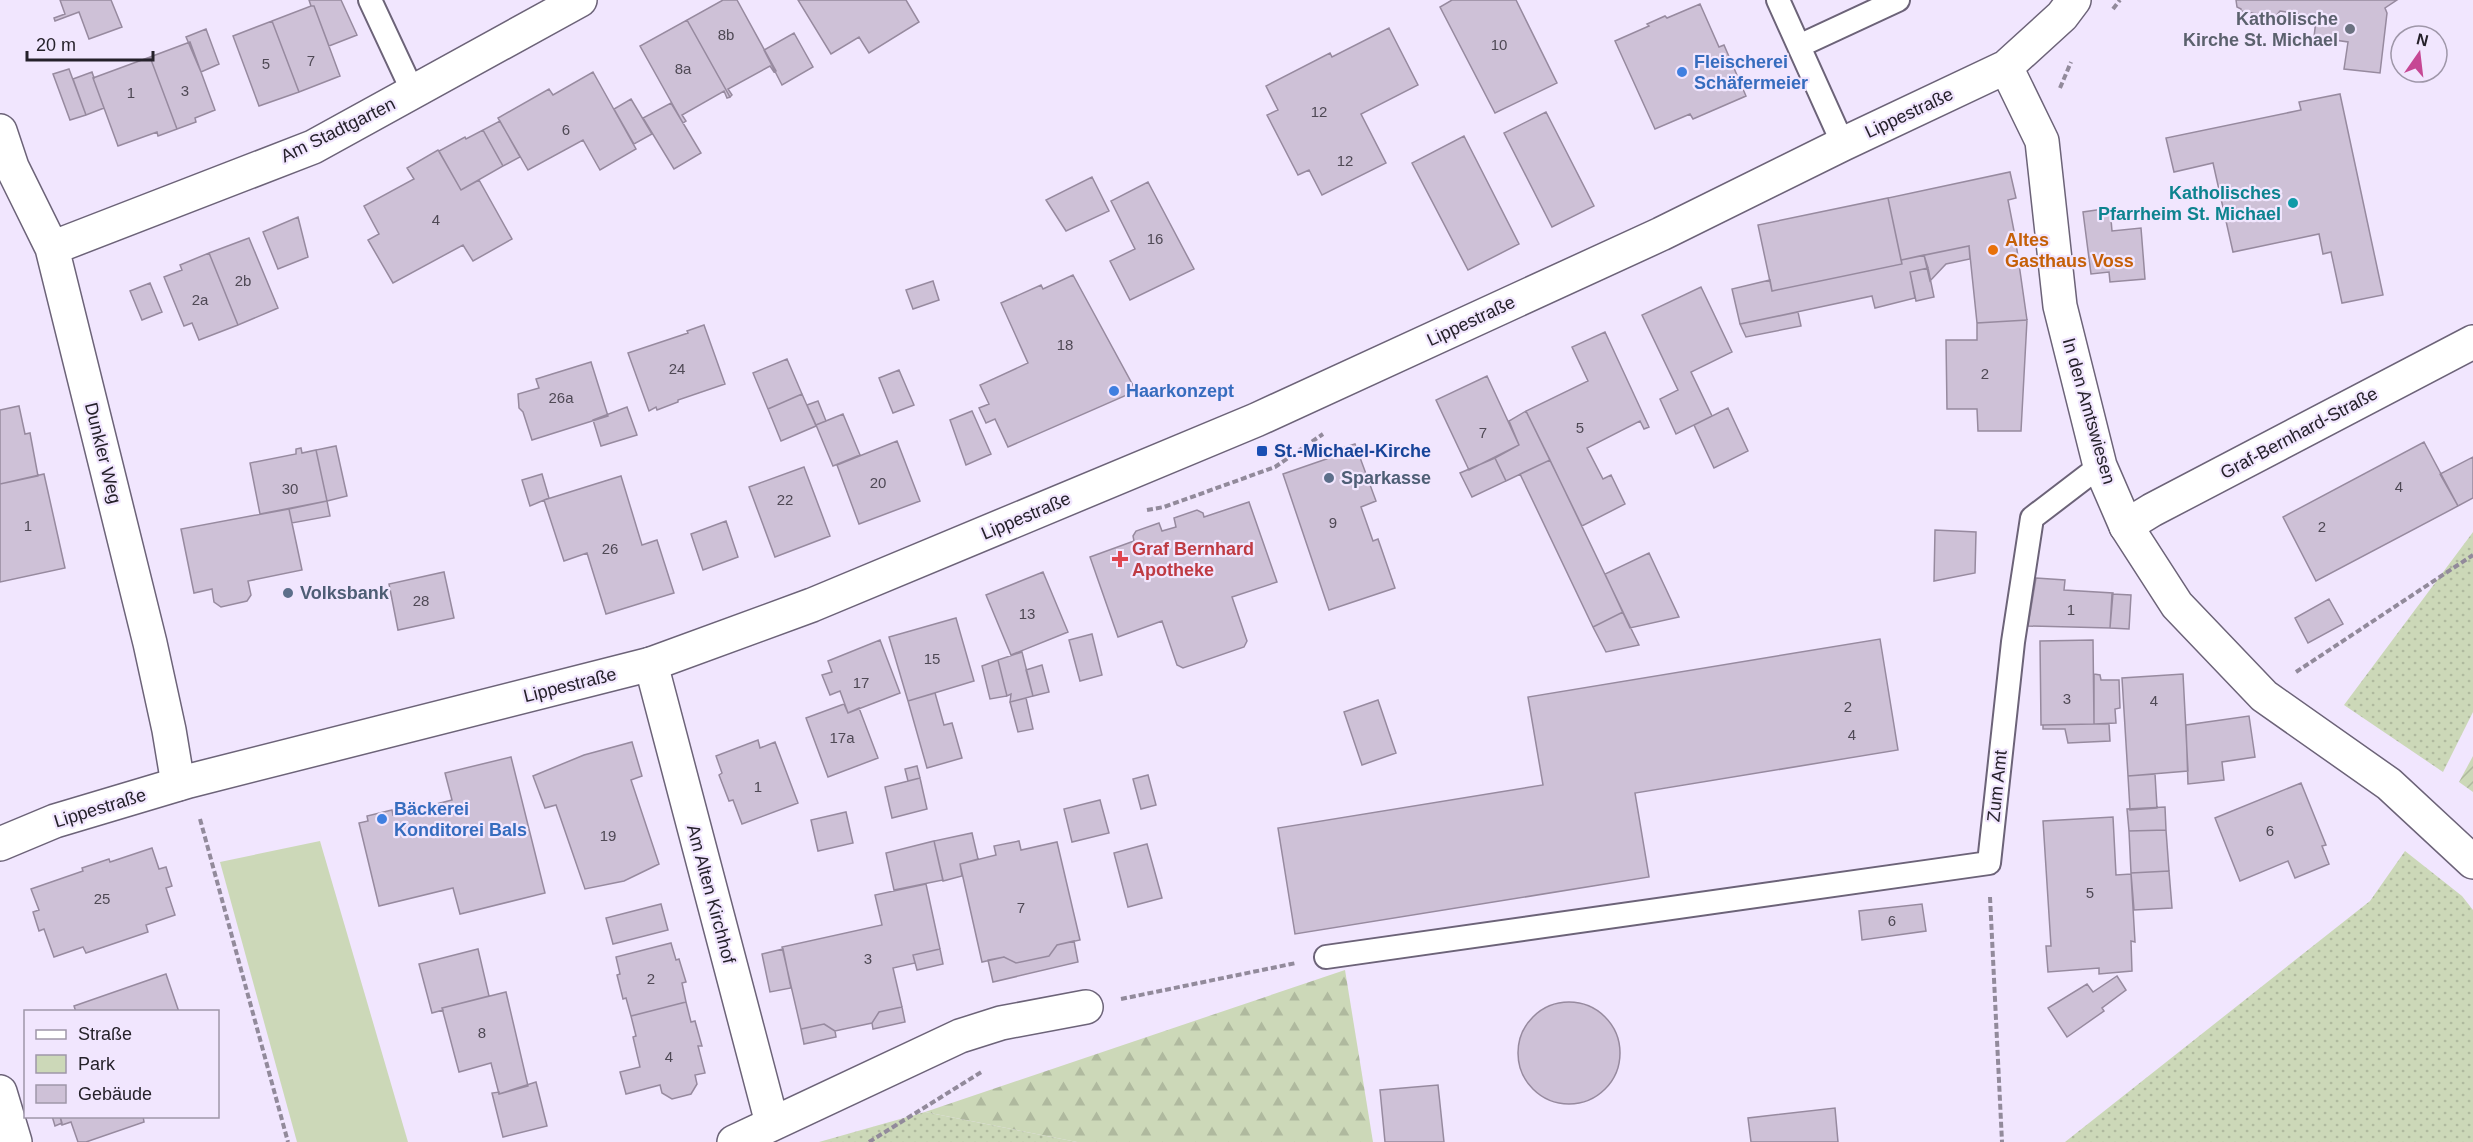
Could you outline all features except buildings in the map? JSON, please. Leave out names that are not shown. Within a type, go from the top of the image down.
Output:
[{"type":"street","name":"Am Stadtgarten","points":[[52,248],[313,147],[580,0]]},
{"type":"street","name":"Lippestraße","points":[[0,844],[55,821],[183,783],[651,664],[812,605],[1256,420],[1661,234],[2006,67],[2062,16],[2074,0]]},
{"type":"street","name":"In den Amtswiesen","points":[[2006,67],[2042,141],[2060,306],[2100,466],[2126,526],[2176,605],[2264,696],[2389,784],[2473,862]]},
{"type":"street","name":"Dunkler Weg","points":[[0,131],[6,167],[52,248],[183,783]]},
{"type":"street","name":"Graf-Bernhard-Straße","points":[[2126,526],[2152,510],[2473,342]]},
{"type":"street","name":"Am Alten Kirchhof","points":[[651,664],[772,1123]]},
{"type":"street","points":[[734,1142],[960,1036],[1001,1023],[1086,1006]]},
{"type":"street","points":[[0,1092],[15,1142]]},
{"type":"lane","points":[[370,0],[413,92]]},
{"type":"lane","points":[[1778,0],[1843,144]]},
{"type":"lane","points":[[1799,46],[1898,0]]},
{"type":"lane","name":"Zum Amt","points":[[1989,863],[2013,642],[2032,518],[2100,466]]},
{"type":"lane","points":[[1326,957],[1989,863]]},
{"type":"path","points":[[2106,16],[2120,0]]},
{"type":"path","points":[[2060,91],[2073,57]]},
{"type":"path","points":[[2264,696],[2288,677],[2473,555]]},
{"type":"path","points":[[183,783],[288,1142]]},
{"type":"path","points":[[1989,863],[2002,1142]]},
{"type":"green space","points":[[2473,532],[2473,712],[2443,772],[2344,705]]},
{"type":"green space","points":[[2473,756],[2473,792],[2459,782]]},
{"type":"green space","points":[[320,841],[408,1142],[297,1142],[220,862]]},
{"type":"green space","points":[[2405,851],[2462,896],[2473,910],[2473,1142],[2065,1142],[2370,901]]},
{"type":"green space","points":[[1345,970],[1373,1142],[1077,1142],[925,1112]]},
{"type":"green space","points":[[925,1112],[1077,1142],[819,1142]]},
{"type":"place","name":"Katholische Kirche St. Michael","points":[[2350,29]]},
{"type":"place","name":"Fleischerei Schäfermeier","points":[[1682,72]]},
{"type":"place","name":"Katholisches Pfarrheim St. Michael","points":[[2293,203]]},
{"type":"place","name":"Altes Gasthaus Voss","points":[[1993,250]]},
{"type":"place","name":"Haarkonzept","points":[[1114,391]]},
{"type":"place","name":"St.-Michael-Kirche","points":[[1262,451]]},
{"type":"place","name":"Sparkasse","points":[[1329,478]]},
{"type":"place","name":"Graf Bernhard Apotheke","points":[[1120,559]]},
{"type":"place","name":"Volksbank","points":[[288,593]]},
{"type":"place","name":"Bäckerei Konditorei Bals","points":[[382,819]]}]
